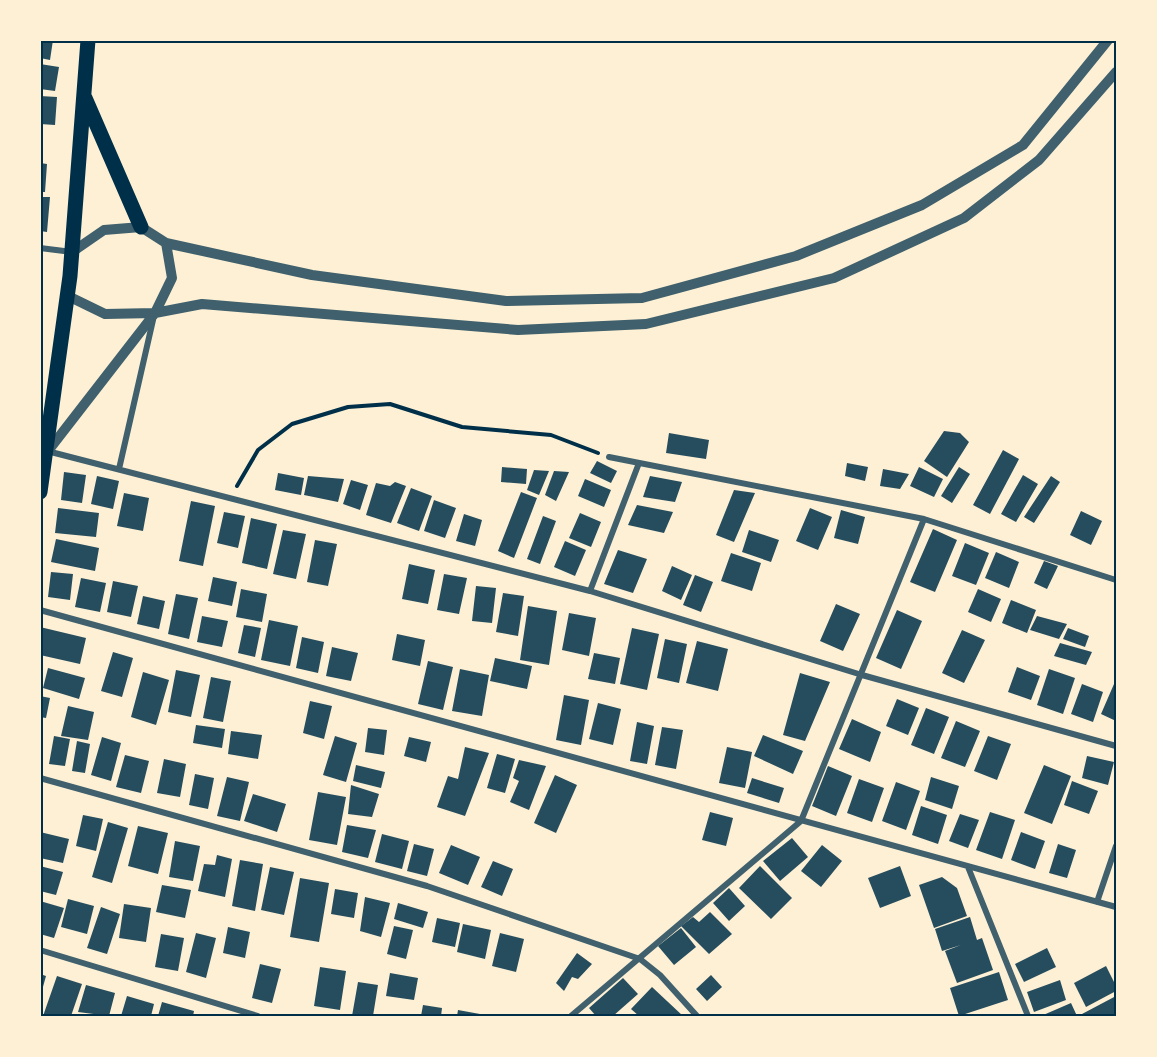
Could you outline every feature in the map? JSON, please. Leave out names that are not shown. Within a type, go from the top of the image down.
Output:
[{"type":"main road","points":[[40,492],[44,451],[68,296],[88,40]]},
{"type":"main road","points":[[84,96],[141,227]]},
{"type":"street","points":[[40,248],[72,252],[104,230],[141,227],[166,243],[312,275],[506,301],[642,298],[796,256],[922,205],[1023,146],[1108,40]]},
{"type":"street","points":[[68,296],[105,314],[155,313],[202,304],[518,330],[646,324],[834,278],[964,218],[1039,160],[1116,72]]},
{"type":"street","points":[[118,469],[155,313],[172,278],[166,243]]},
{"type":"street","points":[[155,313],[44,451],[229,496],[590,591],[862,675],[1116,746]]},
{"type":"street","points":[[609,457],[924,519],[1116,580]]},
{"type":"street","points":[[590,591],[639,463]]},
{"type":"street","points":[[571,1017],[801,821],[924,519]]},
{"type":"street","points":[[40,610],[1116,907]]},
{"type":"street","points":[[40,778],[427,886],[640,959],[660,975],[697,1017]]},
{"type":"street","points":[[1097,902],[1116,846]]},
{"type":"street","points":[[968,867],[1028,1017]]},
{"type":"street","points":[[40,950],[258,1017]]},
{"type":"path","points":[[229,496],[258,450],[292,424],[348,407],[390,404],[462,428],[551,435],[609,457]]},
{"type":"building","points":[[40,40],[53,40],[50,60],[40,58]]},
{"type":"building","points":[[40,64],[59,67],[55,91],[40,89]]},
{"type":"building","points":[[40,96],[57,97],[55,125],[40,124]]},
{"type":"building","points":[[40,163],[47,164],[45,192],[40,192]]},
{"type":"building","points":[[40,197],[50,197],[47,232],[40,231]]},
{"type":"building","points":[[944,431],[960,433],[969,442],[947,477],[924,461]]},
{"type":"building","points":[[669,433],[709,440],[706,459],[666,453]]},
{"type":"building","points":[[1003,450],[1019,459],[990,514],[973,505]]},
{"type":"building","points":[[597,461],[617,471],[611,483],[590,473]]},
{"type":"building","points":[[847,463],[868,467],[865,481],[845,476]]},
{"type":"building","points":[[502,467],[527,469],[526,484],[501,482]]},
{"type":"building","points":[[919,467],[943,479],[934,497],[910,486]]},
{"type":"building","points":[[959,467],[970,474],[952,503],[941,496]]},
{"type":"building","points":[[883,469],[909,474],[900,489],[880,486]]},
{"type":"building","points":[[534,470],[549,471],[539,495],[527,490]]},
{"type":"building","points":[[554,471],[569,472],[556,501],[545,495]]},
{"type":"building","points":[[64,472],[86,475],[82,503],[61,500]]},
{"type":"building","points":[[278,473],[304,478],[301,495],[275,490]]},
{"type":"building","points":[[1023,475],[1038,484],[1016,522],[1001,514]]},
{"type":"building","points":[[97,476],[119,481],[113,509],[91,504]]},
{"type":"building","points":[[308,476],[344,479],[338,502],[304,495]]},
{"type":"building","points":[[650,476],[682,482],[675,502],[643,497]]},
{"type":"building","points":[[1051,476],[1060,482],[1034,523],[1024,517]]},
{"type":"building","points":[[585,479],[611,490],[604,507],[578,496]]},
{"type":"building","points":[[351,480],[368,485],[360,510],[343,504]]},
{"type":"building","points":[[395,482],[406,486],[391,523],[366,515],[376,483],[390,486]]},
{"type":"building","points":[[411,488],[432,496],[419,531],[397,523]]},
{"type":"building","points":[[734,490],[755,493],[734,542],[716,535]]},
{"type":"building","points":[[521,492],[537,498],[514,558],[498,551]]},
{"type":"building","points":[[124,493],[149,498],[143,531],[117,526]]},
{"type":"building","points":[[434,500],[456,508],[445,538],[424,531]]},
{"type":"building","points":[[191,501],[215,506],[203,566],[179,561]]},
{"type":"building","points":[[637,505],[673,512],[664,533],[628,525]]},
{"type":"building","points":[[58,508],[99,513],[96,537],[55,533]]},
{"type":"building","points":[[810,508],[832,517],[818,550],[796,541]]},
{"type":"building","points":[[841,510],[865,517],[858,544],[834,538]]},
{"type":"building","points":[[1081,511],[1102,521],[1091,545],[1070,535]]},
{"type":"building","points":[[224,512],[245,516],[238,548],[217,543]]},
{"type":"building","points":[[580,513],[601,522],[591,547],[569,538]]},
{"type":"building","points":[[464,514],[482,520],[475,546],[456,541]]},
{"type":"building","points":[[543,516],[556,521],[540,564],[527,559]]},
{"type":"building","points":[[251,518],[277,524],[267,569],[242,563]]},
{"type":"building","points":[[933,529],[957,540],[935,592],[910,582]]},
{"type":"building","points":[[283,530],[306,534],[296,579],[273,574]]},
{"type":"building","points":[[749,530],[779,540],[771,562],[742,552]]},
{"type":"building","points":[[56,539],[99,548],[95,571],[51,562]]},
{"type":"building","points":[[315,540],[337,544],[328,586],[307,582]]},
{"type":"building","points":[[565,541],[586,550],[575,576],[554,567]]},
{"type":"building","points":[[965,543],[989,553],[976,585],[952,576]]},
{"type":"building","points":[[618,550],[647,559],[633,593],[604,584]]},
{"type":"building","points":[[996,552],[1019,562],[1009,588],[985,578]]},
{"type":"building","points":[[731,553],[761,563],[752,591],[721,581]]},
{"type":"building","points":[[1044,561],[1058,566],[1047,589],[1034,583]]},
{"type":"building","points":[[409,564],[435,570],[428,604],[402,599]]},
{"type":"building","points":[[672,566],[692,575],[681,600],[662,591]]},
{"type":"building","points":[[51,572],[73,574],[70,600],[48,597]]},
{"type":"building","points":[[444,574],[467,578],[459,614],[437,610]]},
{"type":"building","points":[[695,575],[713,582],[701,612],[683,605]]},
{"type":"building","points":[[213,577],[237,582],[232,606],[208,601]]},
{"type":"building","points":[[81,578],[106,583],[100,612],[75,607]]},
{"type":"building","points":[[113,581],[138,586],[131,617],[107,612]]},
{"type":"building","points":[[476,586],[496,588],[492,623],[472,621]]},
{"type":"building","points":[[241,589],[267,594],[262,622],[236,617]]},
{"type":"building","points":[[978,589],[1001,599],[991,622],[968,612]]},
{"type":"building","points":[[503,593],[524,596],[518,636],[496,632]]},
{"type":"building","points":[[176,594],[198,598],[189,639],[168,634]]},
{"type":"building","points":[[143,596],[165,601],[159,629],[137,624]]},
{"type":"building","points":[[1011,600],[1036,610],[1027,633],[1002,623]]},
{"type":"building","points":[[836,604],[860,614],[843,651],[820,641]]},
{"type":"building","points":[[528,606],[557,611],[549,665],[520,660]]},
{"type":"building","points":[[897,610],[922,621],[901,669],[876,658]]},
{"type":"building","points":[[569,613],[596,618],[589,656],[562,650]]},
{"type":"building","points":[[202,616],[228,621],[222,647],[197,642]]},
{"type":"building","points":[[1037,616],[1067,624],[1059,639],[1030,630]]},
{"type":"building","points":[[269,620],[298,626],[290,666],[261,660]]},
{"type":"building","points":[[244,625],[261,628],[255,657],[238,653]]},
{"type":"building","points":[[40,627],[86,638],[80,664],[40,655]]},
{"type":"building","points":[[632,628],[659,634],[647,690],[620,684]]},
{"type":"building","points":[[1068,628],[1089,636],[1085,647],[1063,639]]},
{"type":"building","points":[[962,630],[985,640],[964,683],[942,673]]},
{"type":"building","points":[[397,634],[425,640],[420,666],[392,660]]},
{"type":"building","points":[[302,637],[324,642],[318,673],[296,668]]},
{"type":"building","points":[[665,639],[687,644],[679,683],[657,678]]},
{"type":"building","points":[[697,641],[728,649],[718,691],[686,683]]},
{"type":"building","points":[[1060,643],[1092,652],[1086,665],[1054,656]]},
{"type":"building","points":[[332,647],[358,653],[351,681],[326,676]]},
{"type":"building","points":[[113,652],[133,658],[122,697],[101,691]]},
{"type":"building","points":[[594,653],[620,658],[615,684],[588,679]]},
{"type":"building","points":[[495,658],[532,666],[527,689],[490,681]]},
{"type":"building","points":[[428,661],[453,667],[443,710],[418,704]]},
{"type":"building","points":[[1017,667],[1040,676],[1031,700],[1008,692]]},
{"type":"building","points":[[48,668],[85,678],[79,699],[43,688]]},
{"type":"building","points":[[460,669],[489,675],[482,716],[452,711]]},
{"type":"building","points":[[1049,669],[1075,678],[1063,714],[1037,705]]},
{"type":"building","points":[[176,670],[200,675],[191,717],[168,712]]},
{"type":"building","points":[[143,672],[169,680],[156,725],[131,717]]},
{"type":"building","points":[[800,673],[830,682],[805,741],[783,735]]},
{"type":"building","points":[[211,677],[231,681],[223,722],[203,718]]},
{"type":"building","points":[[1082,684],[1103,692],[1093,722],[1071,714]]},
{"type":"building","points":[[1114,684],[1116,685],[1116,721],[1101,714]]},
{"type":"building","points":[[564,695],[589,700],[581,745],[556,740]]},
{"type":"building","points":[[40,696],[50,698],[46,718],[40,717]]},
{"type":"building","points":[[897,699],[919,708],[908,735],[886,726]]},
{"type":"building","points":[[310,701],[332,706],[324,739],[303,733]]},
{"type":"building","points":[[598,703],[621,709],[613,745],[589,739]]},
{"type":"building","points":[[68,706],[94,712],[88,740],[61,736]]},
{"type":"building","points":[[926,708],[949,717],[934,754],[911,745]]},
{"type":"building","points":[[852,719],[881,732],[870,762],[839,749]]},
{"type":"building","points":[[956,721],[980,731],[965,767],[941,758]]},
{"type":"building","points":[[637,722],[654,726],[647,764],[630,761]]},
{"type":"building","points":[[196,725],[225,729],[222,748],[193,743]]},
{"type":"building","points":[[662,727],[683,730],[676,769],[655,765]]},
{"type":"building","points":[[368,728],[387,730],[384,755],[365,752]]},
{"type":"building","points":[[231,731],[262,735],[258,759],[228,754]]},
{"type":"building","points":[[763,735],[803,751],[793,774],[754,756]]},
{"type":"building","points":[[54,736],[70,739],[65,766],[49,764]]},
{"type":"building","points":[[335,736],[357,743],[346,782],[323,775]]},
{"type":"building","points":[[988,736],[1011,744],[997,780],[974,771]]},
{"type":"building","points":[[102,737],[121,743],[111,781],[91,775]]},
{"type":"building","points":[[409,737],[431,742],[426,762],[404,756]]},
{"type":"building","points":[[77,741],[90,744],[85,773],[72,771]]},
{"type":"building","points":[[465,747],[489,753],[465,816],[437,807],[448,776],[458,779]]},
{"type":"building","points":[[727,747],[752,752],[745,788],[719,783]]},
{"type":"building","points":[[497,754],[515,759],[505,793],[487,788]]},
{"type":"building","points":[[125,755],[149,761],[141,793],[116,787]]},
{"type":"building","points":[[1087,756],[1114,762],[1108,785],[1082,778]]},
{"type":"building","points":[[164,759],[186,764],[180,797],[157,793]]},
{"type":"building","points":[[519,760],[546,766],[529,810],[510,802],[519,781],[513,778]]},
{"type":"building","points":[[356,765],[385,772],[381,788],[353,781]]},
{"type":"building","points":[[1044,765],[1071,776],[1052,824],[1024,813]]},
{"type":"building","points":[[828,766],[852,776],[836,816],[812,806]]},
{"type":"building","points":[[195,774],[214,778],[208,809],[189,805]]},
{"type":"building","points":[[555,775],[577,785],[556,833],[534,823]]},
{"type":"building","points":[[227,777],[249,782],[240,821],[217,816]]},
{"type":"building","points":[[931,777],[959,786],[952,809],[925,800]]},
{"type":"building","points":[[752,778],[784,788],[779,803],[747,793]]},
{"type":"building","points":[[859,779],[884,788],[872,822],[847,813]]},
{"type":"building","points":[[1072,781],[1098,791],[1089,814],[1064,805]]},
{"type":"building","points":[[896,782],[920,791],[906,830],[882,821]]},
{"type":"building","points":[[351,785],[379,794],[372,817],[348,814]]},
{"type":"building","points":[[318,792],[346,797],[337,845],[309,840]]},
{"type":"building","points":[[253,794],[286,804],[277,832],[244,821]]},
{"type":"building","points":[[921,806],[947,815],[938,844],[912,835]]},
{"type":"building","points":[[710,812],[733,818],[726,846],[702,840]]},
{"type":"building","points":[[990,812],[1015,820],[1002,859],[976,850]]},
{"type":"building","points":[[960,814],[979,820],[968,848],[949,841]]},
{"type":"building","points":[[83,815],[103,819],[96,851],[76,846]]},
{"type":"building","points":[[108,822],[128,828],[112,883],[92,877]]},
{"type":"building","points":[[347,825],[376,830],[368,858],[342,852]]},
{"type":"building","points":[[138,826],[168,833],[158,874],[128,866]]},
{"type":"building","points":[[40,832],[69,839],[63,863],[40,858]]},
{"type":"building","points":[[1021,832],[1045,841],[1035,869],[1011,860]]},
{"type":"building","points":[[382,834],[409,841],[402,869],[375,862]]},
{"type":"building","points":[[792,838],[808,857],[780,881],[763,861]]},
{"type":"building","points":[[175,841],[200,846],[193,881],[169,877]]},
{"type":"building","points":[[414,844],[434,849],[427,876],[407,871]]},
{"type":"building","points":[[1058,844],[1076,850],[1067,878],[1049,873]]},
{"type":"building","points":[[451,845],[480,857],[468,885],[439,873]]},
{"type":"building","points":[[822,845],[842,861],[821,887],[801,871]]},
{"type":"building","points":[[217,855],[232,859],[225,897],[198,891],[204,864],[215,865]]},
{"type":"building","points":[[240,860],[263,864],[255,911],[232,906]]},
{"type":"building","points":[[493,861],[513,869],[502,896],[481,887]]},
{"type":"building","points":[[40,866],[63,872],[56,895],[40,891]]},
{"type":"building","points":[[760,866],[792,898],[771,919],[739,888]]},
{"type":"building","points":[[900,866],[911,896],[880,908],[868,878]]},
{"type":"building","points":[[270,867],[294,872],[284,915],[261,910]]},
{"type":"building","points":[[942,877],[957,888],[967,916],[934,928],[919,885]]},
{"type":"building","points":[[300,878],[329,883],[319,942],[290,937]]},
{"type":"building","points":[[162,885],[191,890],[185,918],[156,912]]},
{"type":"building","points":[[729,888],[745,906],[729,921],[713,903]]},
{"type":"building","points":[[335,889],[358,893],[354,918],[331,914]]},
{"type":"building","points":[[365,897],[390,903],[381,937],[360,931]]},
{"type":"building","points":[[68,899],[94,906],[87,934],[61,927]]},
{"type":"building","points":[[40,901],[64,908],[54,938],[40,934]]},
{"type":"building","points":[[398,903],[428,912],[423,928],[394,919]]},
{"type":"building","points":[[124,904],[151,908],[146,942],[119,938]]},
{"type":"building","points":[[101,907],[120,914],[107,954],[87,948]]},
{"type":"building","points":[[710,912],[732,934],[709,954],[681,926],[693,917],[699,922]]},
{"type":"building","points":[[970,917],[977,940],[982,938],[993,970],[957,983],[945,951],[961,945],[942,951],[935,929]]},
{"type":"building","points":[[437,918],[460,923],[455,947],[432,942]]},
{"type":"building","points":[[463,924],[491,930],[485,959],[457,952]]},
{"type":"building","points":[[394,926],[413,930],[406,959],[387,954]]},
{"type":"building","points":[[228,927],[250,932],[245,958],[223,953]]},
{"type":"building","points":[[681,928],[696,947],[674,965],[658,946]]},
{"type":"building","points":[[196,933],[216,938],[206,978],[186,972]]},
{"type":"building","points":[[500,933],[524,939],[516,972],[492,966]]},
{"type":"building","points":[[161,934],[184,938],[178,971],[155,967]]},
{"type":"building","points":[[1047,948],[1056,967],[1024,982],[1015,964]]},
{"type":"building","points":[[577,953],[592,964],[578,979],[572,977],[564,991],[556,983]]},
{"type":"building","points":[[260,964],[281,969],[272,1003],[252,998]]},
{"type":"building","points":[[1106,966],[1116,986],[1116,991],[1086,1007],[1074,983]]},
{"type":"building","points":[[320,967],[346,971],[340,1010],[314,1006]]},
{"type":"building","points":[[999,972],[1008,1000],[959,1016],[950,988]]},
{"type":"building","points":[[390,973],[418,978],[414,1000],[386,996]]},
{"type":"building","points":[[40,974],[46,976],[41,994],[40,994]]},
{"type":"building","points":[[711,975],[722,987],[707,1001],[696,989]]},
{"type":"building","points":[[57,976],[82,984],[71,1016],[43,1016]]},
{"type":"building","points":[[623,978],[638,994],[613,1016],[596,1016],[589,1008]]},
{"type":"building","points":[[1060,980],[1066,1000],[1034,1012],[1027,992]]},
{"type":"building","points":[[358,982],[378,985],[373,1016],[352,1016]]},
{"type":"building","points":[[86,985],[115,993],[109,1016],[78,1012]]},
{"type":"building","points":[[652,987],[683,1016],[639,1016],[631,1009]]},
{"type":"building","points":[[127,996],[154,1004],[151,1016],[121,1016]]},
{"type":"building","points":[[1116,996],[1116,1016],[1083,1016],[1082,1014]]},
{"type":"building","points":[[162,1002],[194,1011],[193,1016],[158,1016]]},
{"type":"building","points":[[1071,1003],[1077,1016],[1041,1016]]},
{"type":"building","points":[[423,1005],[442,1008],[441,1016],[421,1016]]},
{"type":"building","points":[[458,1010],[480,1014],[480,1016],[457,1016]]}]
